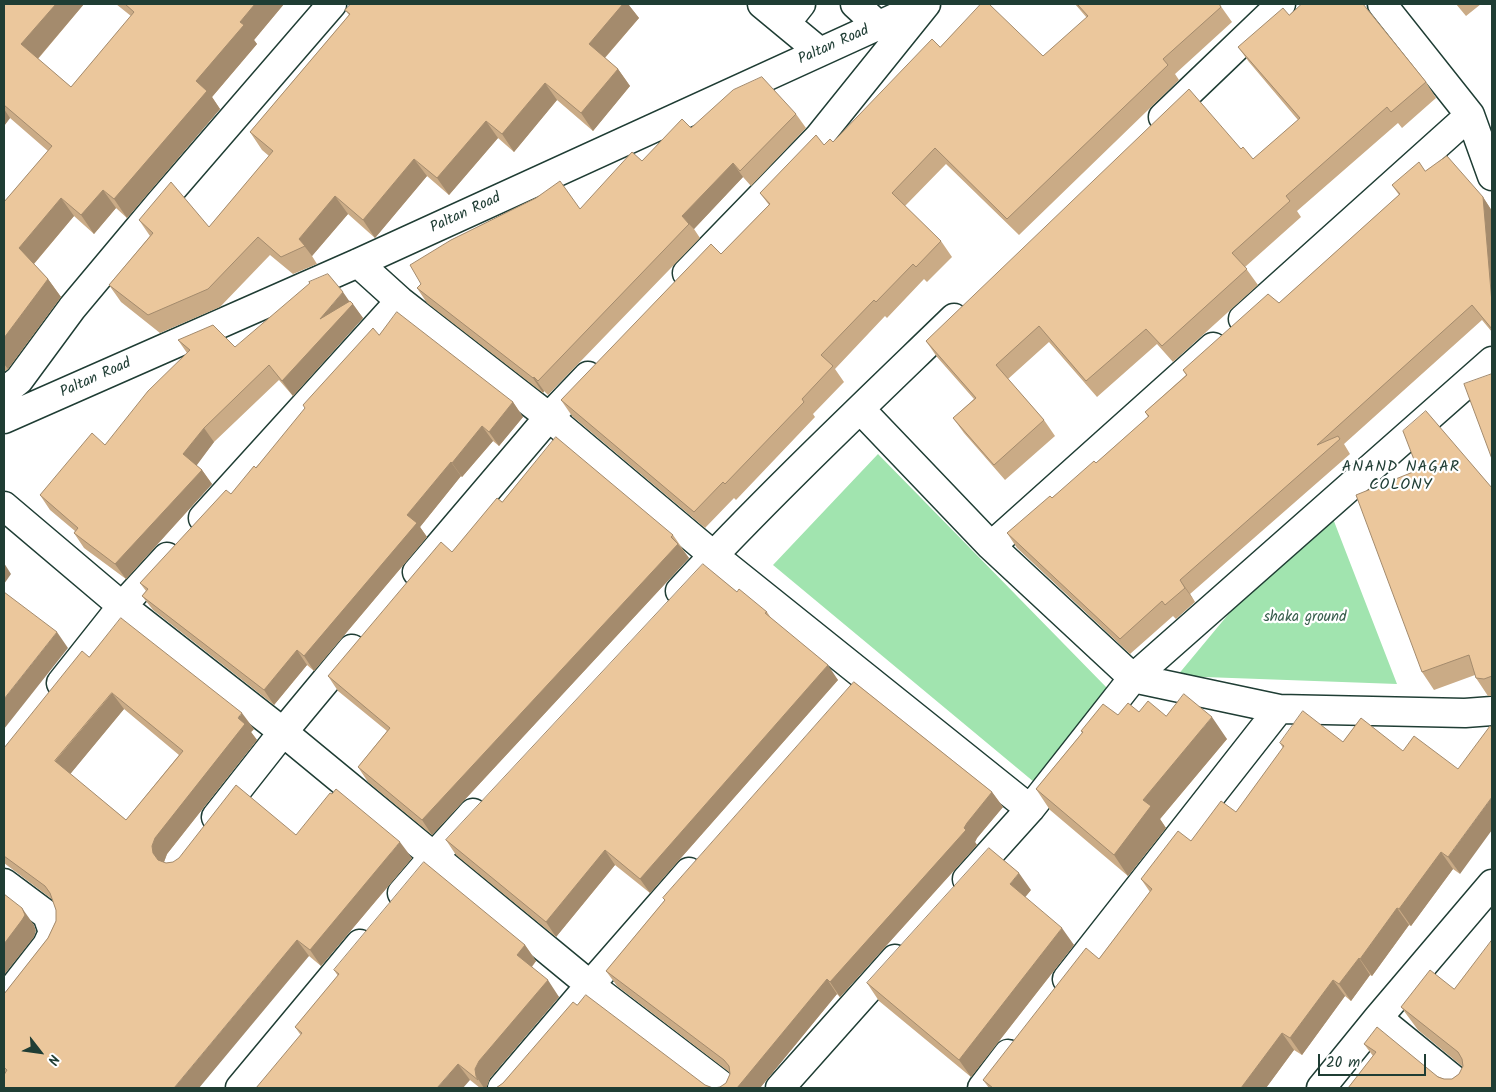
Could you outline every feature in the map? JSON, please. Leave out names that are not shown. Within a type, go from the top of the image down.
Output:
[{"type":"street","points":[[4,392],[19,380],[85,293],[332,4]]},
{"type":"street","points":[[762,4],[794,14],[820,52]]},
{"type":"street","points":[[855,4],[879,26]]},
{"type":"street","points":[[673,287],[819,137],[926,4]]},
{"type":"street","name":"Paltan Road","points":[[4,419],[358,264],[926,4]]},
{"type":"street","points":[[1146,134],[1281,4]]},
{"type":"street","points":[[1382,4],[1470,114],[1492,176]]},
{"type":"street","points":[[991,546],[1470,114]]},
{"type":"street","points":[[358,264],[400,301],[549,416],[713,555],[856,683],[1030,809]]},
{"type":"street","points":[[666,605],[713,555],[974,299]]},
{"type":"street","points":[[47,700],[122,606],[400,301]]},
{"type":"street","points":[[403,589],[549,416],[604,359]]},
{"type":"street","points":[[951,897],[1030,809],[1133,678],[1492,361]]},
{"type":"street","points":[[860,409],[991,546],[1133,678],[1279,709],[1465,713],[1492,711]]},
{"type":"street","points":[[4,506],[122,606],[283,732],[590,985],[725,1088]]},
{"type":"street","points":[[204,833],[283,732],[365,634]]},
{"type":"street","points":[[1054,995],[1279,709]]},
{"type":"street","points":[[240,1088],[433,857],[493,792]]},
{"type":"street","points":[[502,1088],[706,852]]},
{"type":"street","points":[[4,882],[48,915],[53,932],[47,945],[4,1000]]},
{"type":"street","points":[[1321,1088],[1492,884]]},
{"type":"street","points":[[780,1088],[911,941]]},
{"type":"street","points":[[1378,1018],[1464,1088]]},
{"type":"street","points":[[982,1088],[1024,1034]]},
{"type":"green space","points":[[878,454],[1108,689],[1034,782],[773,565]]},
{"type":"green space","name":"shaka ground","points":[[1325,498],[1397,684],[1177,676]]},
{"type":"building","points":[[4,4],[56,4],[21,44],[71,87],[134,12],[125,4],[255,4],[240,22],[244,25],[196,81],[207,91],[114,199],[103,190],[81,215],[61,198],[19,248],[48,279],[4,338],[4,202],[52,146],[4,105]]},
{"type":"building","points":[[351,4],[623,4],[589,44],[618,69],[581,113],[545,83],[502,134],[486,121],[437,178],[414,159],[363,220],[335,196],[299,239],[305,246],[281,257],[258,237],[208,289],[148,315],[109,285],[153,233],[139,220],[171,182],[209,227],[273,151],[250,132],[350,14],[345,10]]},
{"type":"building","points":[[981,4],[989,4],[1043,56],[1088,16],[1077,4],[1219,4],[1221,7],[1163,59],[1168,65],[1007,219],[935,148],[892,193],[941,241],[916,267],[913,264],[876,302],[874,300],[821,355],[833,366],[802,399],[804,402],[725,484],[723,482],[694,512],[561,400],[711,244],[721,254],[770,204],[760,193],[816,135],[824,145],[830,139],[833,142],[932,39],[940,47]]},
{"type":"building","points":[[1302,4],[1363,4],[1426,82],[1391,112],[1387,107],[1286,196],[1290,201],[1232,253],[1247,269],[1162,346],[1146,329],[1086,381],[1039,326],[996,365],[1044,420],[994,465],[953,418],[976,398],[926,341],[1189,89],[1241,149],[1243,147],[1253,159],[1300,118],[1238,47],[1283,8],[1289,15]]},
{"type":"building","points":[[762,77],[796,114],[740,171],[733,163],[682,216],[689,224],[538,381],[417,288],[421,284],[410,265],[451,240],[536,198],[560,181],[580,209],[632,152],[642,161],[682,119],[691,128],[733,90]]},
{"type":"building","points":[[1447,156],[1483,197],[1492,303],[1492,329],[1472,305],[1317,445],[1338,436],[1340,439],[1180,580],[1185,588],[1165,605],[1162,601],[1120,639],[1007,533],[1050,496],[1052,498],[1094,461],[1096,463],[1149,416],[1145,412],[1187,375],[1183,370],[1268,294],[1279,303],[1400,194],[1392,185],[1419,162],[1425,171]]},
{"type":"building","points":[[328,274],[343,292],[320,319],[350,301],[353,304],[282,381],[269,365],[204,428],[183,454],[202,470],[115,564],[74,533],[78,528],[40,495],[92,433],[105,445],[148,391],[190,350],[178,340],[213,325],[235,347],[309,282]]},
{"type":"building","points":[[397,312],[513,402],[489,432],[482,426],[407,515],[417,523],[304,656],[297,650],[264,690],[142,596],[148,589],[140,583],[226,490],[231,494],[254,466],[256,468],[305,408],[303,405],[373,328],[379,335]]},
{"type":"building","points":[[1492,374],[1492,459],[1464,384]]},
{"type":"building","points":[[1426,411],[1492,488],[1492,676],[1484,679],[1476,678],[1469,655],[1422,672],[1356,495],[1418,470],[1403,431]]},
{"type":"building","points":[[556,437],[673,535],[671,537],[678,544],[422,820],[358,767],[390,728],[328,676],[441,542],[452,552],[497,498],[502,502]]},
{"type":"building","points":[[703,564],[737,592],[739,589],[828,665],[640,879],[605,850],[546,922],[446,840]]},
{"type":"building","points":[[4,592],[57,632],[4,699]]},
{"type":"building","points":[[121,618],[242,713],[238,718],[245,724],[155,838],[152,846],[153,853],[158,860],[166,863],[173,862],[179,858],[236,785],[296,835],[330,793],[332,794],[336,789],[400,842],[310,950],[297,940],[174,1088],[4,1088],[4,1075],[7,1070],[4,1067],[4,994],[48,938],[56,921],[56,910],[50,893],[45,886],[4,856],[4,748],[82,651],[89,657]],"holes":[[[112,693],[183,751],[126,820],[55,761]]]},
{"type":"building","points":[[854,682],[992,792],[967,823],[964,828],[966,830],[830,982],[827,979],[737,1088],[714,1088],[726,1083],[730,1074],[729,1066],[724,1060],[606,971],[665,900],[663,898]]},
{"type":"building","points":[[1184,694],[1212,717],[1143,800],[1151,806],[1114,855],[1036,789],[1083,732],[1081,731],[1103,704],[1118,715],[1128,703],[1139,712],[1148,701],[1166,716]]},
{"type":"building","points":[[1303,711],[1343,742],[1361,718],[1403,751],[1414,736],[1458,769],[1490,726],[1492,728],[1492,797],[1448,857],[1441,852],[1399,909],[1397,908],[1360,959],[1339,984],[1333,980],[1290,1038],[1282,1033],[1241,1088],[993,1088],[983,1080],[1086,948],[1099,959],[1152,889],[1141,879],[1178,831],[1191,841],[1221,801],[1236,812],[1284,746],[1280,743]]},
{"type":"building","points":[[989,848],[1019,873],[1010,884],[1062,928],[959,1060],[867,983]]},
{"type":"building","points":[[424,862],[525,945],[517,955],[548,980],[479,1061],[475,1069],[478,1080],[458,1064],[437,1088],[256,1088],[302,1033],[295,1027],[339,974],[334,970]]},
{"type":"building","points":[[4,894],[22,908],[25,915],[4,944]]},
{"type":"building","points":[[1492,940],[1492,1088],[1348,1088],[1376,1052],[1364,1044],[1377,1027],[1438,1077],[1452,1079],[1459,1074],[1463,1066],[1458,1052],[1401,1007],[1430,970],[1454,989]]},
{"type":"building","points":[[586,995],[705,1085],[713,1088],[496,1088],[503,1083],[573,1002],[577,1005]]},
{"type":"district","name":"ANAND NAGAR COLONY","points":[[1401,477]]}]
